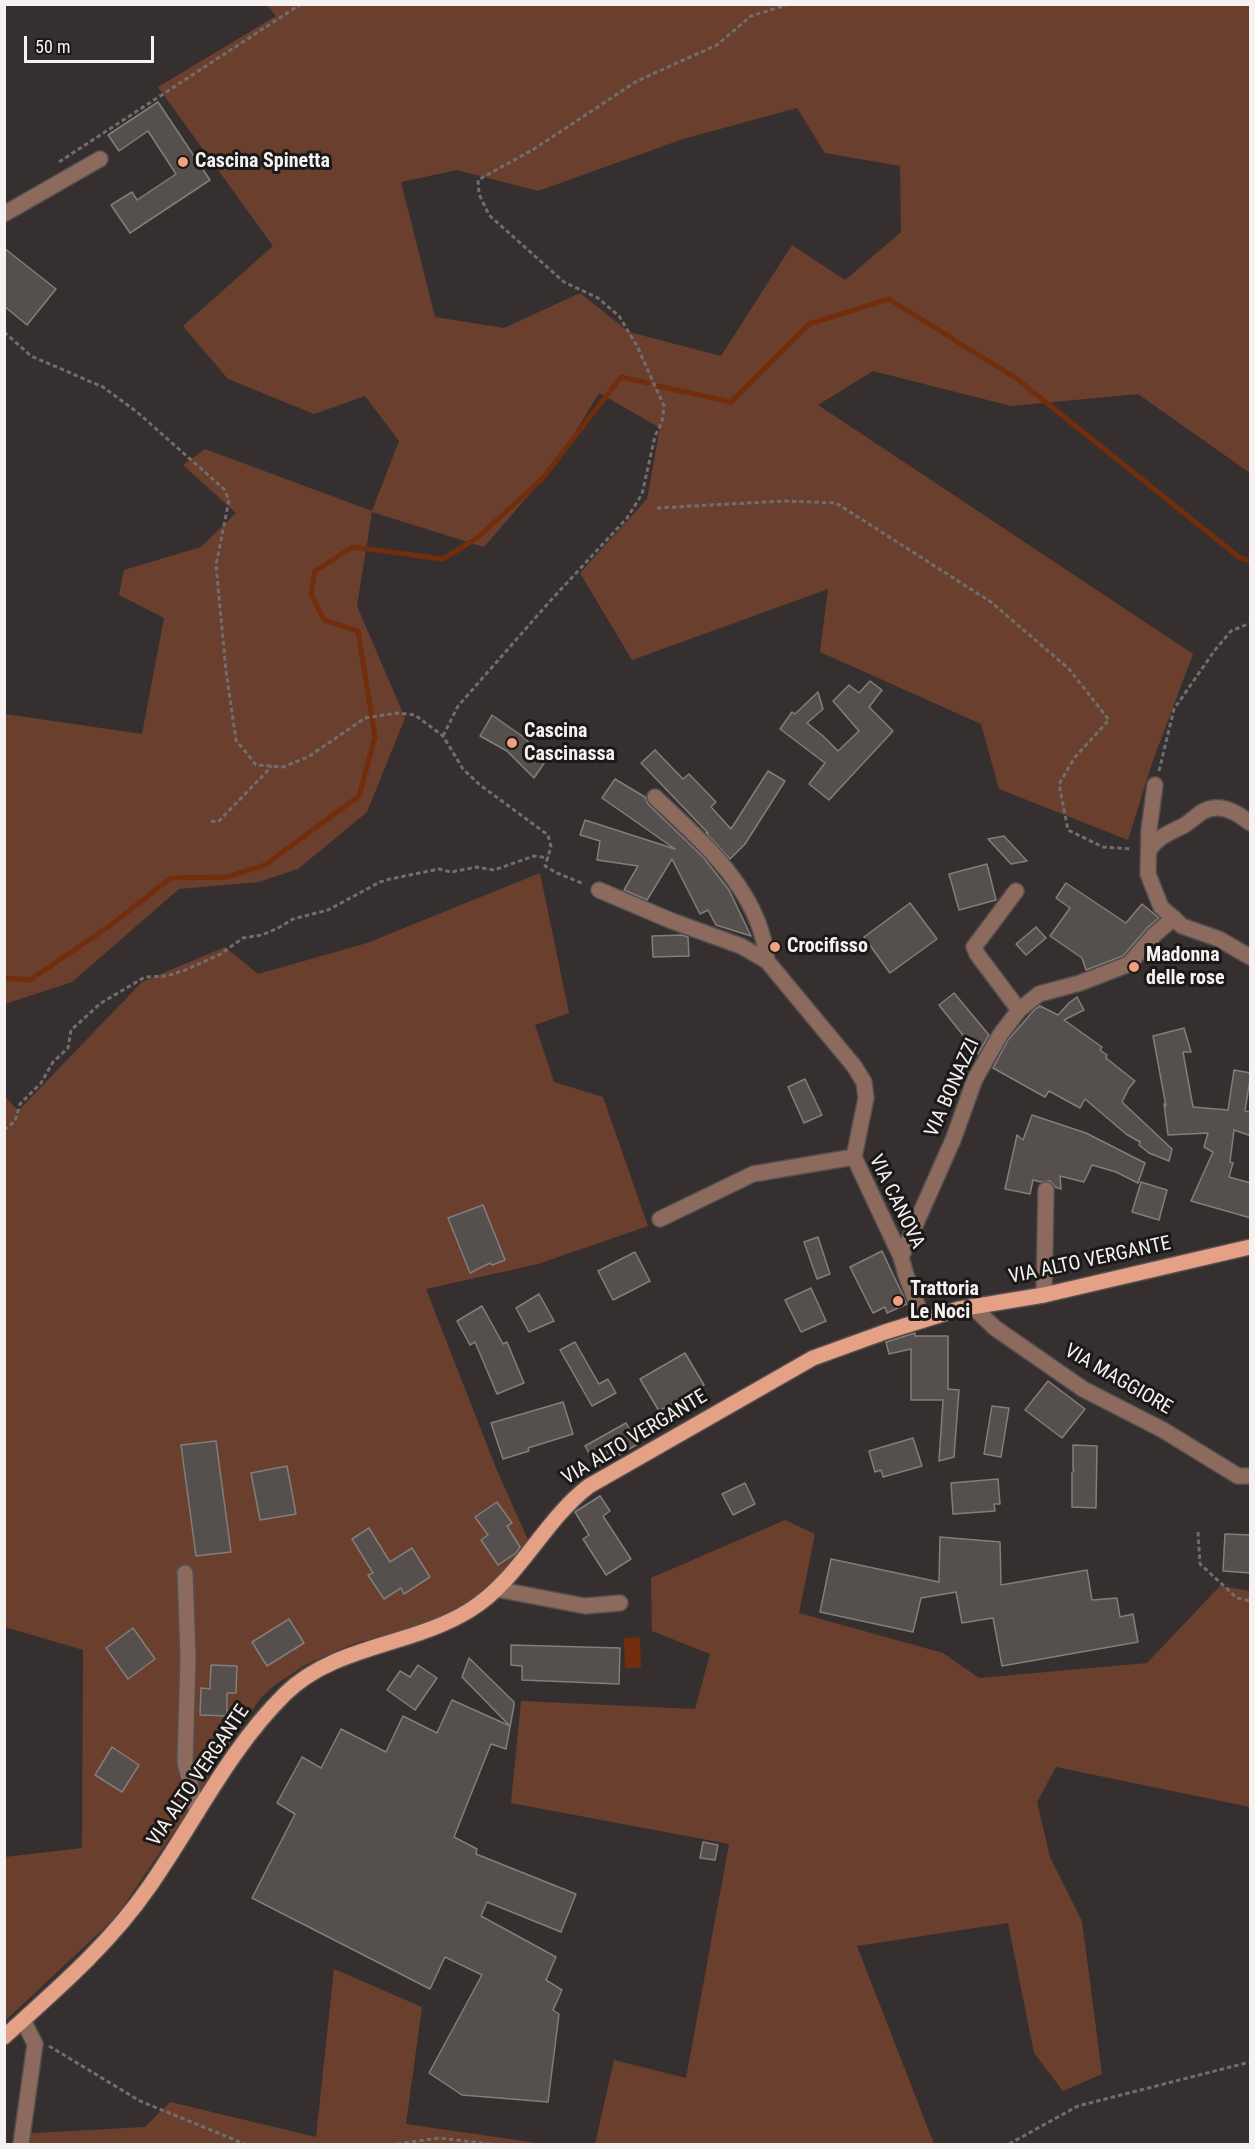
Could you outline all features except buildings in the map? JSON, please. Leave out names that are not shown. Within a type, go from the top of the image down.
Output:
[{"type":"main road","name":"VIA ALTO VERGANTE","points":[[4,2037],[80,1969],[112,1935],[149,1887],[235,1753],[286,1692],[307,1676],[335,1662],[447,1622],[470,1611],[496,1589],[557,1515],[589,1486],[813,1358],[923,1320],[1044,1295],[1251,1247]]},
{"type":"street","points":[[4,214],[100,159]]},
{"type":"street","points":[[1155,785],[1149,830],[1148,874],[1161,907],[1182,926],[1219,939],[1251,957]]},
{"type":"street","points":[[655,797],[732,873],[766,941],[767,961]]},
{"type":"street","points":[[1149,850],[1158,838],[1205,810],[1222,808],[1237,812],[1251,823]]},
{"type":"street","points":[[599,890],[672,921],[741,945],[767,961],[854,1066],[864,1082],[866,1098],[854,1157]]},
{"type":"street","points":[[1016,891],[974,947],[976,954],[1019,1010]]},
{"type":"street","name":"VIA BONAZZI","points":[[901,1257],[953,1140],[975,1079],[1000,1035],[1019,1010],[1039,994],[1129,964],[1155,934],[1174,918]]},
{"type":"street","name":"VIA CANOVA","points":[[660,1219],[753,1174],[854,1157],[901,1257],[923,1320]]},
{"type":"street","points":[[1044,1295],[1046,1190]]},
{"type":"street","name":"VIA MAGGIORE","points":[[977,1308],[995,1328],[1083,1389],[1165,1426],[1238,1476],[1251,1476]]},
{"type":"street","points":[[185,1573],[188,1657],[185,1762],[197,1813]]},
{"type":"street","points":[[496,1589],[585,1606],[620,1603]]},
{"type":"street","points":[[21,2145],[35,2044],[23,2020]]},
{"type":"path","points":[[50,168],[301,4]]},
{"type":"path","points":[[443,735],[458,706],[627,518],[638,502],[656,436],[662,423],[664,406],[637,346],[619,316],[598,298],[564,282],[489,215],[479,194],[478,180],[534,149],[637,81],[717,45],[751,16],[790,4]]},
{"type":"path","points":[[4,332],[31,356],[103,387],[137,412],[224,489],[229,500],[216,565],[226,671],[236,741],[256,765],[283,767],[308,757],[365,718],[398,713],[415,716],[443,735],[463,769],[548,835],[551,847],[545,866],[599,890]]},
{"type":"path","points":[[657,508],[784,501],[836,503],[991,602],[1069,669],[1109,720],[1075,757],[1059,784],[1068,830],[1103,847],[1149,850]]},
{"type":"path","points":[[1155,785],[1174,709],[1231,631],[1251,623]]},
{"type":"path","points":[[211,821],[218,822],[272,766]]},
{"type":"path","points":[[4,1130],[15,1121],[20,1104],[41,1083],[53,1062],[68,1048],[71,1030],[101,1003],[146,977],[167,976],[185,970],[219,955],[243,938],[262,935],[293,919],[328,910],[390,879],[439,870],[451,872],[477,867],[494,870],[534,856],[549,858]]},
{"type":"path","points":[[1198,1532],[1200,1564],[1237,1598],[1251,1601]]},
{"type":"path","points":[[32,2036],[140,2101],[245,2145]]},
{"type":"path","points":[[1009,2145],[1078,2106],[1251,2062]]},
{"type":"path","points":[[397,2145],[439,2138],[490,2145]]},
{"type":"shaded area","points":[[267,5],[1250,5],[1250,473],[1138,394],[1011,406],[873,371],[818,405],[1193,654],[1152,763],[1128,840],[999,789],[981,724],[820,652],[828,589],[632,660],[580,573],[647,499],[660,428],[599,393],[558,461],[484,547],[372,512],[357,606],[405,718],[367,812],[298,869],[259,882],[179,889],[72,982],[5,1004],[5,714],[142,734],[164,618],[119,595],[124,570],[201,547],[236,513],[183,465],[205,449],[372,511],[399,441],[365,396],[314,414],[228,379],[183,326],[273,246],[158,87],[276,16]],"holes":[[[797,108],[825,153],[900,166],[901,232],[845,280],[792,245],[721,356],[629,332],[580,293],[504,328],[435,317],[401,182],[457,170],[538,191],[683,139]]]},
{"type":"shaded area","points":[[540,873],[569,1013],[535,1025],[554,1082],[603,1097],[648,1226],[538,1264],[426,1289],[496,1468],[528,1540],[502,1573],[472,1601],[439,1618],[408,1630],[356,1643],[331,1653],[305,1665],[275,1685],[260,1699],[213,1768],[199,1795],[116,1917],[5,2021],[5,1857],[82,1848],[83,1650],[5,1627],[4,1095],[18,1111],[142,982],[225,947],[258,974],[367,943]]},
{"type":"shaded area","points":[[785,1520],[815,1534],[799,1613],[943,1653],[979,1678],[1147,1663],[1220,1586],[1250,1591],[1250,1807],[1056,1767],[1037,1802],[1050,1857],[1082,1921],[1102,2074],[1063,2091],[1034,2053],[1008,1923],[857,1946],[934,2144],[595,2144],[614,2060],[686,2078],[729,1844],[511,1803],[521,1701],[695,1709],[710,1654],[652,1631],[651,1578]]},
{"type":"shaded area","points":[[640,1637],[641,1668],[625,1668],[624,1638]]},
{"type":"shaded area","points":[[334,1969],[422,2007],[406,2124],[544,2144],[16,2144],[17,2134],[145,2127],[170,2102],[316,2137]]},
{"type":"waterway","points":[[658,386],[731,402],[809,324],[889,299],[1017,379],[1240,558],[1250,561]]},
{"type":"waterway","points":[[4,978],[30,980],[108,927],[171,878],[227,877],[265,865],[359,796],[375,737],[358,631],[324,620],[311,594],[315,571],[353,547],[443,559],[477,538],[542,479],[621,377],[648,383]]},
{"type":"place","name":"Cascina Spinetta","points":[[183,162]]},
{"type":"place","name":"Cascina Cascinassa","points":[[512,743]]},
{"type":"place","name":"Crocifisso","points":[[775,947]]},
{"type":"place","name":"Madonna delle rose","points":[[1134,967]]},
{"type":"place","name":"Trattoria Le Noci","points":[[898,1301]]}]
